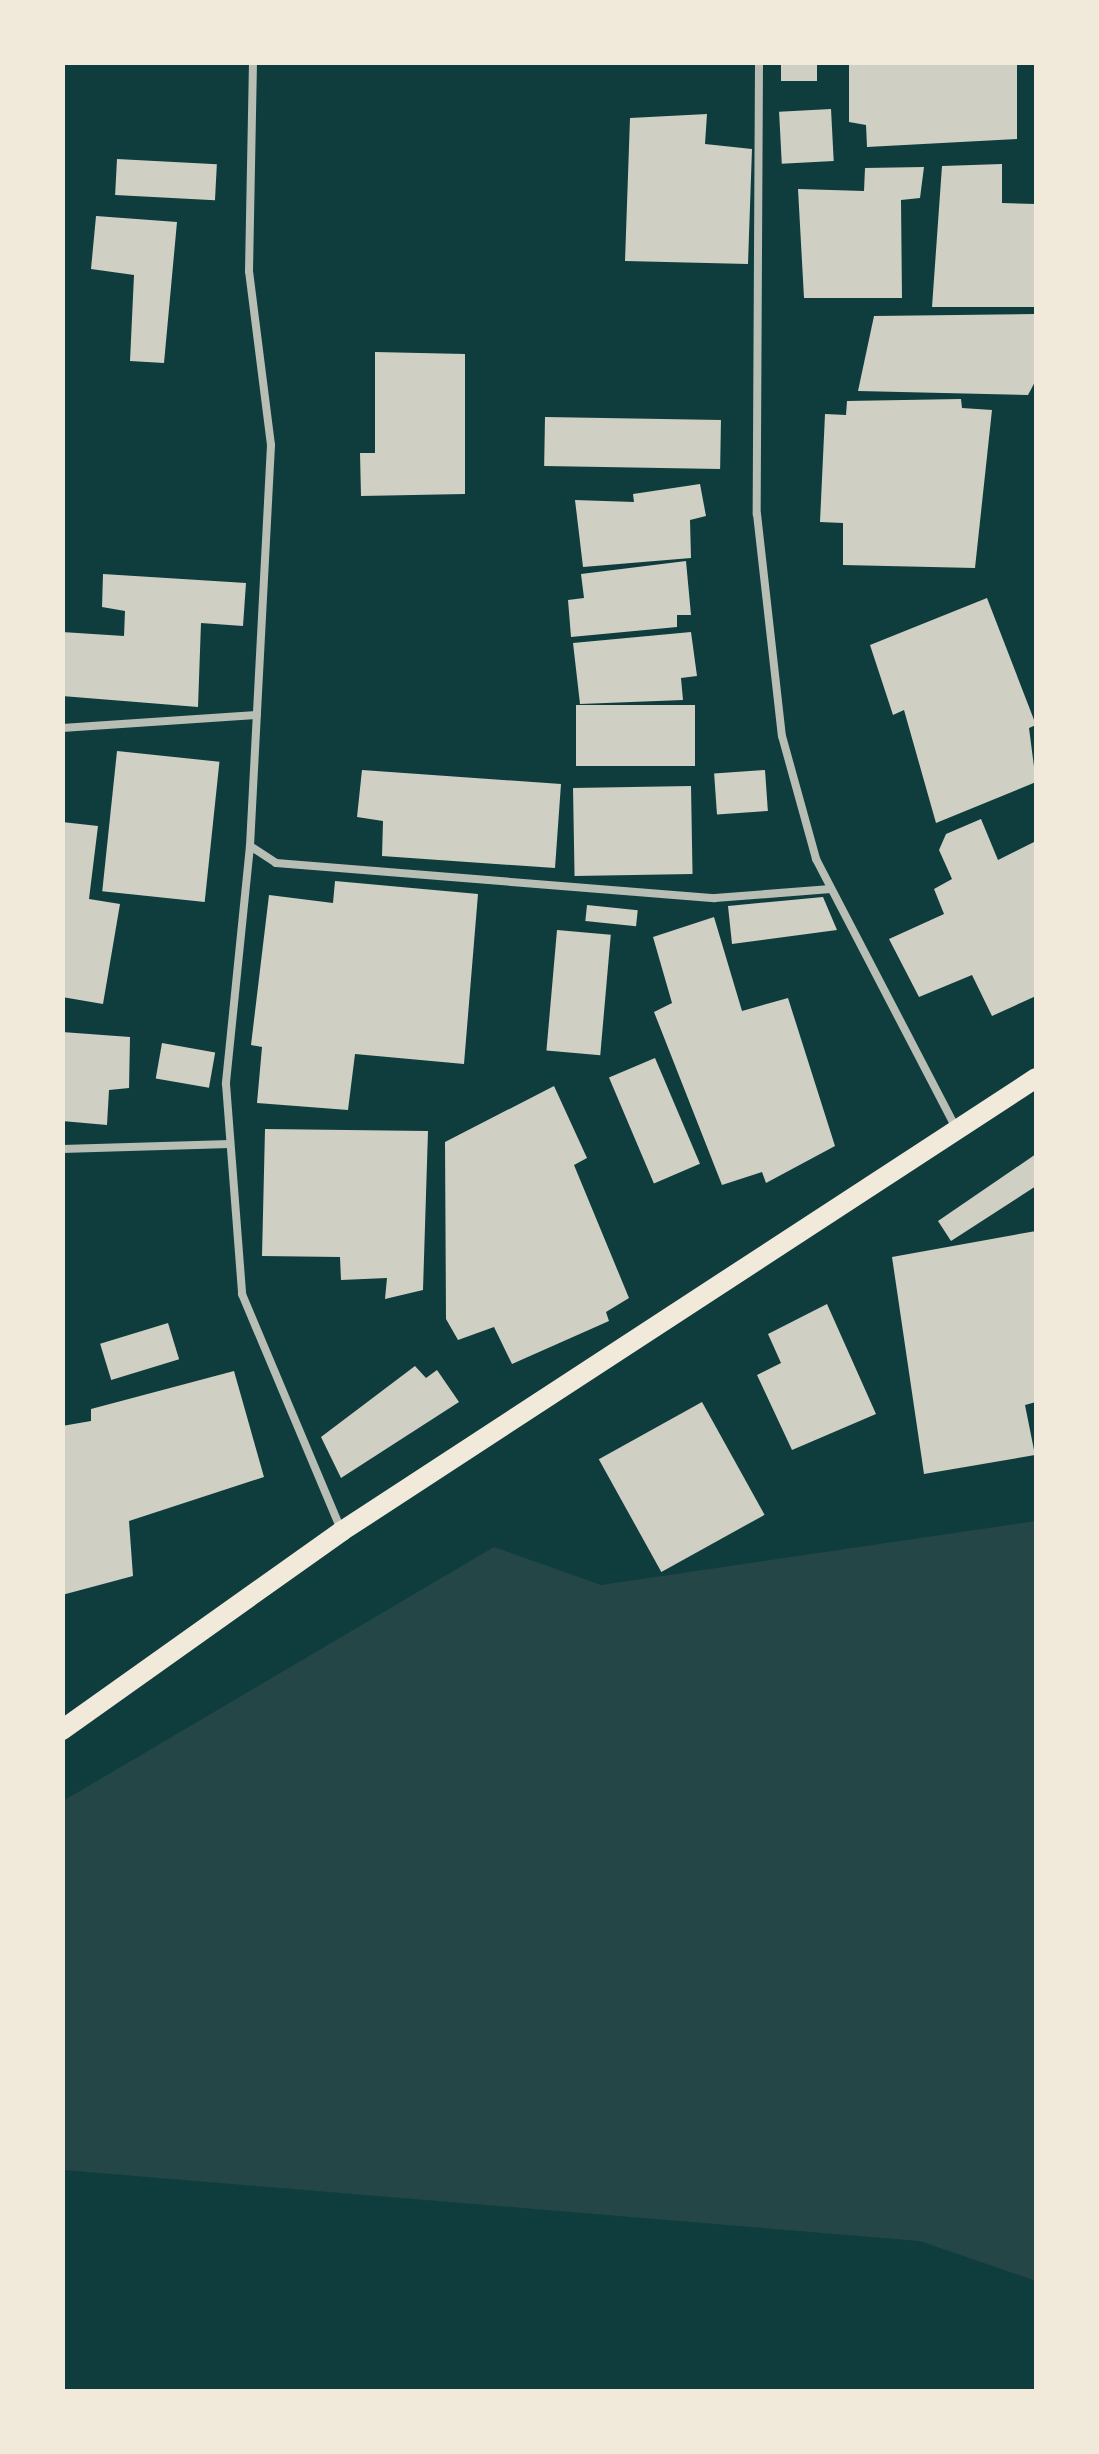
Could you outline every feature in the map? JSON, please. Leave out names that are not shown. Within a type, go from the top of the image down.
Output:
[{"type":"main road","points":[[62,1730],[342,1531],[1036,1078]]},
{"type":"lane","points":[[253,62],[249,271],[270,445],[250,846],[226,1084],[242,1294],[342,1531]]},
{"type":"lane","points":[[758,62],[757,514],[782,736],[831,889],[956,1130]]},
{"type":"lane","points":[[62,728],[257,715]]},
{"type":"lane","points":[[250,846],[276,863],[715,898],[831,889]]},
{"type":"lane","points":[[62,1149],[230,1144]]},
{"type":"shaded area","points":[[1036,1521],[1036,2281],[920,2241],[63,2170],[63,1801],[494,1547],[601,1585]]},
{"type":"building","points":[[781,62],[817,62],[817,81],[781,81]]},
{"type":"building","points":[[849,62],[1017,62],[1017,139],[867,147],[866,125],[849,122]]},
{"type":"building","points":[[831,109],[834,161],[782,164],[779,112]]},
{"type":"building","points":[[707,114],[705,144],[752,149],[748,264],[625,261],[630,118]]},
{"type":"building","points":[[117,159],[217,164],[215,200],[115,195]]},
{"type":"building","points":[[1002,164],[1002,203],[1036,204],[1036,307],[932,307],[942,166]]},
{"type":"building","points":[[924,167],[920,198],[901,200],[902,298],[804,298],[798,189],[864,191],[865,168]]},
{"type":"building","points":[[96,216],[177,222],[164,363],[130,361],[134,275],[91,269]]},
{"type":"building","points":[[1036,314],[1036,380],[1028,395],[858,391],[874,316]]},
{"type":"building","points":[[375,352],[465,354],[465,494],[361,496],[360,453],[375,453]]},
{"type":"building","points":[[961,399],[962,408],[992,410],[975,568],[843,565],[843,523],[820,522],[825,414],[846,415],[847,401]]},
{"type":"building","points":[[545,417],[721,420],[720,469],[544,466]]},
{"type":"building","points":[[700,484],[706,516],[690,520],[691,558],[583,567],[575,500],[634,502],[633,494]]},
{"type":"building","points":[[686,561],[691,615],[677,615],[677,627],[571,637],[568,600],[584,598],[581,574]]},
{"type":"building","points":[[103,574],[246,583],[243,626],[201,623],[198,707],[62,696],[62,632],[124,636],[125,611],[102,607]]},
{"type":"building","points":[[987,598],[1036,725],[1029,728],[1036,782],[936,823],[904,710],[893,715],[870,645]]},
{"type":"building","points":[[691,632],[697,676],[681,678],[683,700],[580,704],[573,643]]},
{"type":"building","points":[[576,705],[695,705],[695,766],[576,766]]},
{"type":"building","points":[[117,751],[219,762],[205,902],[102,891]]},
{"type":"building","points":[[362,770],[561,784],[555,868],[382,856],[383,821],[357,817]]},
{"type":"building","points":[[765,770],[768,811],[717,814],[714,774]]},
{"type":"building","points":[[691,786],[693,874],[575,876],[573,788]]},
{"type":"building","points":[[981,819],[998,860],[1036,841],[1036,996],[992,1016],[972,975],[919,997],[889,939],[944,914],[934,889],[952,879],[939,850],[946,834]]},
{"type":"building","points":[[62,822],[98,826],[89,899],[120,904],[103,1004],[62,997]]},
{"type":"building","points":[[335,881],[478,894],[464,1064],[355,1054],[348,1110],[257,1103],[262,1047],[251,1045],[269,895],[333,903]]},
{"type":"building","points":[[823,897],[837,930],[732,944],[728,906]]},
{"type":"building","points":[[587,905],[638,910],[636,926],[585,921]]},
{"type":"building","points":[[714,917],[742,1011],[788,998],[835,1146],[766,1183],[762,1172],[722,1185],[654,1012],[672,1003],[653,937]]},
{"type":"building","points":[[557,930],[611,935],[600,1055],[546,1051]]},
{"type":"building","points":[[62,1032],[130,1037],[129,1088],[109,1090],[107,1125],[62,1121]]},
{"type":"building","points":[[162,1043],[215,1052],[209,1088],[156,1078]]},
{"type":"building","points":[[655,1058],[700,1164],[654,1183],[609,1078]]},
{"type":"building","points":[[554,1086],[587,1158],[574,1165],[629,1298],[606,1312],[609,1321],[512,1364],[494,1327],[458,1340],[446,1319],[445,1142]]},
{"type":"building","points":[[265,1129],[428,1131],[423,1290],[385,1299],[387,1278],[341,1280],[340,1257],[262,1256]]},
{"type":"building","points":[[1036,1154],[1036,1186],[951,1241],[938,1221]]},
{"type":"building","points":[[1036,1231],[1036,1402],[1025,1405],[1035,1455],[924,1474],[892,1257]]},
{"type":"building","points":[[827,1304],[876,1414],[792,1450],[757,1375],[781,1363],[768,1334]]},
{"type":"building","points":[[168,1323],[179,1359],[111,1380],[100,1344]]},
{"type":"building","points":[[415,1366],[426,1378],[437,1370],[459,1402],[341,1478],[321,1437]]},
{"type":"building","points":[[234,1371],[264,1477],[129,1521],[133,1576],[62,1595],[62,1426],[91,1421],[91,1409]]},
{"type":"building","points":[[702,1402],[765,1515],[661,1572],[599,1459]]}]
